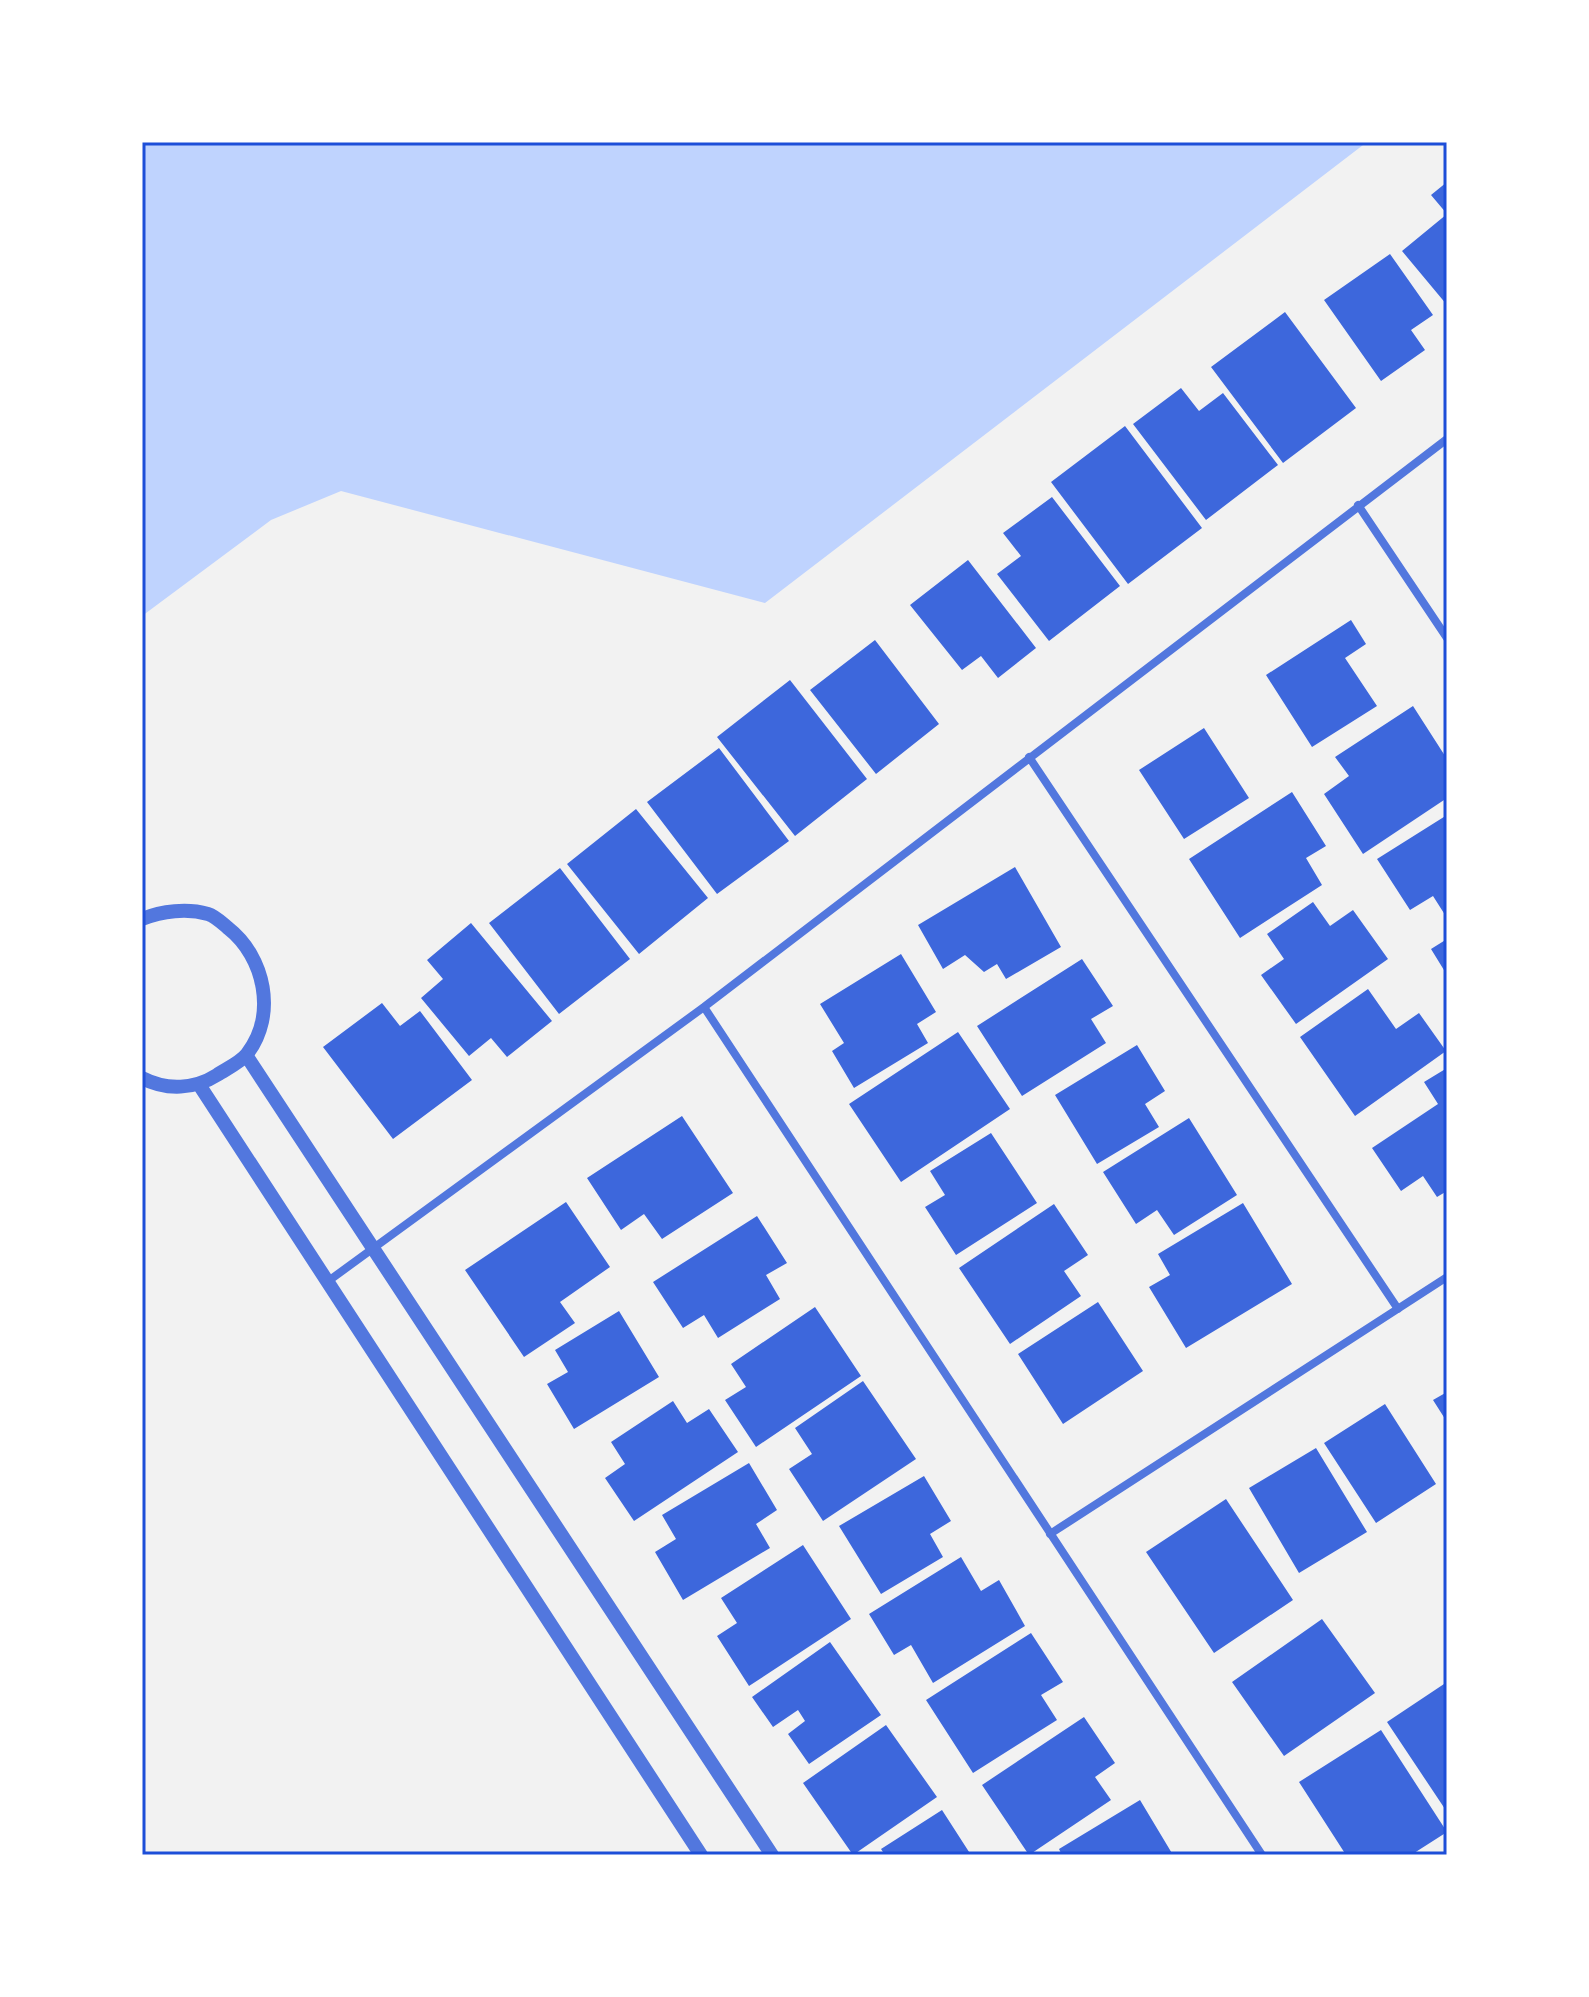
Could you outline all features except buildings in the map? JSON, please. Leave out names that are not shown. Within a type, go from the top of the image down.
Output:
[{"type":"street","points":[[327,1282],[704,1007],[1447,439]]},
{"type":"street","points":[[1358,505],[1447,638]]},
{"type":"street","points":[[1029,757],[1398,1309]]},
{"type":"street","points":[[142,919],[177,910],[211,914],[241,938],[256,964],[266,997],[261,1027],[246,1055],[200,1086],[168,1086],[142,1078]]},
{"type":"street","points":[[704,1007],[1262,1855]]},
{"type":"street","points":[[246,1055],[772,1855]]},
{"type":"street","points":[[200,1086],[701,1855]]},
{"type":"street","points":[[1050,1534],[1447,1277]]},
{"type":"water","points":[[142,142],[1367,142],[765,603],[341,491],[271,520],[142,616]]}]
